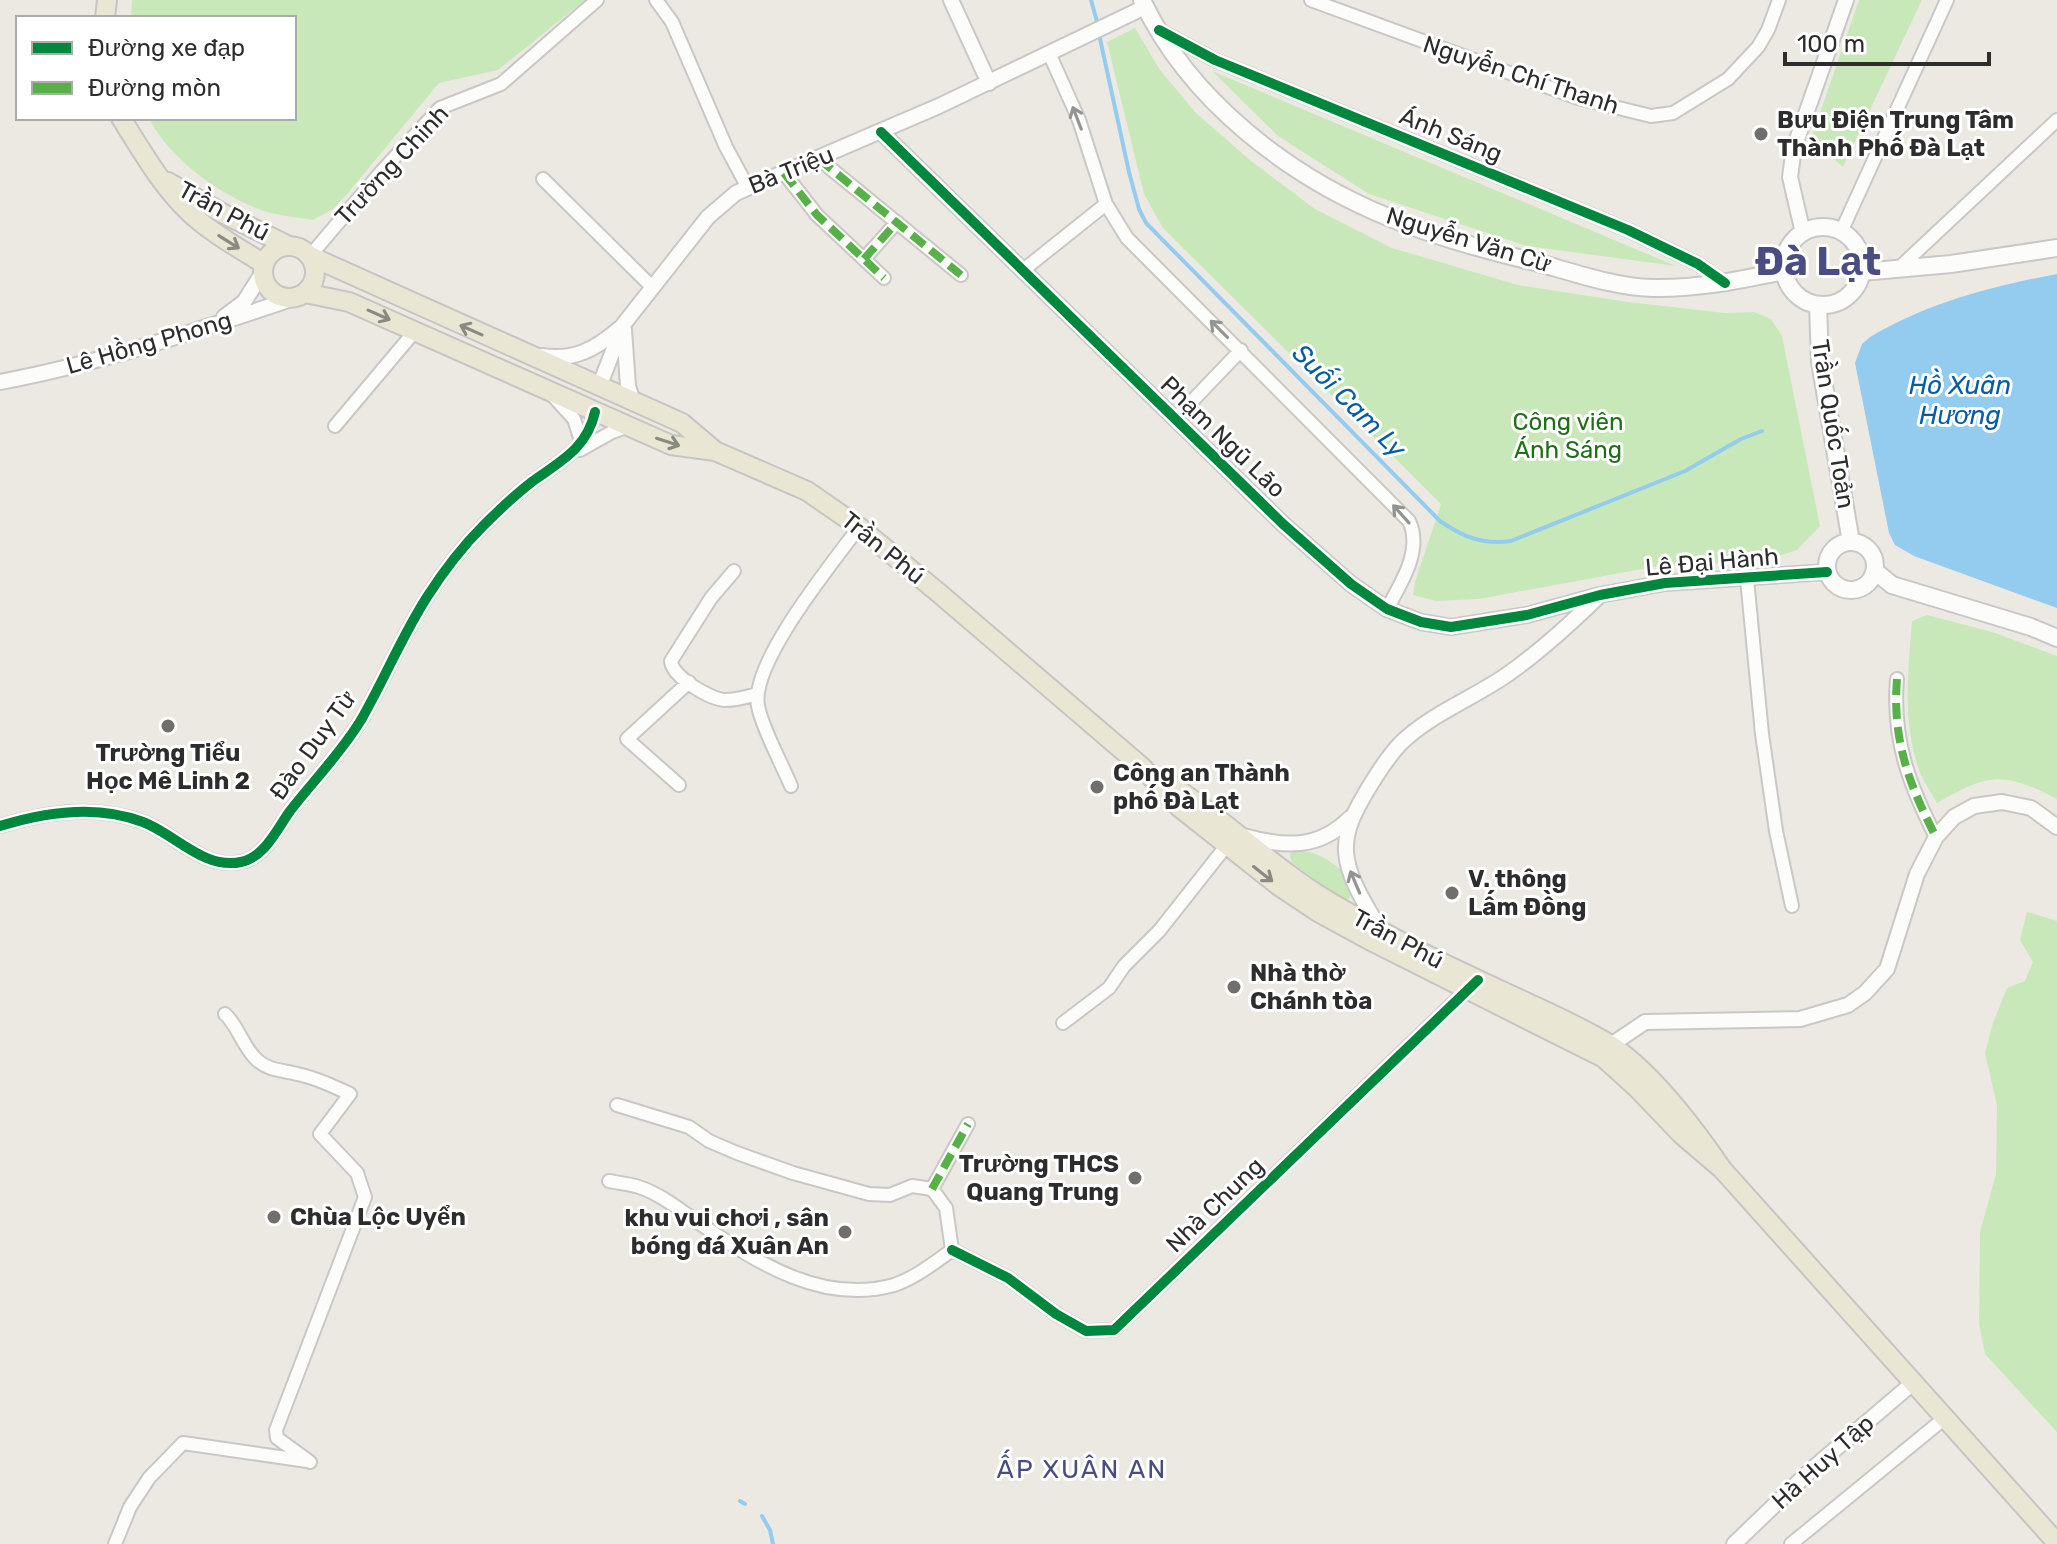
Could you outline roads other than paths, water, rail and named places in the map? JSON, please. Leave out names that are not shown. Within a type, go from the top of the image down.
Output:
[{"type":"main road","name":"Nguyễn Văn Cừ","points":[[1143,4],[1202,88],[1256,138],[1313,179],[1386,217],[1464,243],[1648,288],[1725,283],[1784,271]]},
{"type":"main road","name":"Trần Phú","points":[[122,120],[159,176],[183,205],[211,231],[264,268]]},
{"type":"main road","name":"Trần Phú","points":[[159,176],[222,213],[289,246]]},
{"type":"main road","points":[[1822,227],[1841,232],[1858,248],[1862,272],[1859,283],[1842,301],[1830,305],[1818,305],[1796,294],[1784,271],[1788,249],[1803,233],[1822,227]]},
{"type":"main road","points":[[297,247],[310,256],[315,272],[310,287],[301,295],[281,297],[268,287],[264,268],[273,251],[297,247]]},
{"type":"main road","points":[[1862,272],[1951,264],[2057,248]]},
{"type":"main road","name":"Trần Phú","points":[[310,256],[682,423],[715,451]]},
{"type":"main road","name":"Trần Phú","points":[[301,295],[349,302],[671,445],[715,451],[807,491],[859,527],[1142,767],[1187,795],[1231,840],[1325,899],[1378,937],[1607,1052],[1646,1077],[1691,1125],[1722,1169],[2057,1543]]},
{"type":"main road","name":"Trần Quốc Toản","points":[[1818,305],[1820,362],[1851,542]]},
{"type":"main road","points":[[595,412],[599,387]]},
{"type":"main road","points":[[1844,543],[1858,543],[1874,557],[1875,571],[1873,578],[1863,588],[1848,591],[1835,584],[1827,572],[1827,564],[1832,551],[1844,543]]},
{"type":"main road","points":[[1875,571],[1892,585],[2031,627],[2057,638]]},
{"type":"street","name":"Trường Chinh","points":[[310,256],[440,108],[501,84],[597,0]]},
{"type":"street","points":[[656,0],[672,22],[726,147],[747,186]]},
{"type":"street","points":[[951,0],[989,83]]},
{"type":"street","name":"Nguyễn Chí Thanh","points":[[1311,0],[1578,98],[1651,116],[1673,113],[1728,79],[1758,47],[1779,0]]},
{"type":"street","points":[[1803,233],[1790,177],[1794,148],[1846,0]]},
{"type":"street","points":[[1841,232],[1947,0]]},
{"type":"street","name":"Bà Triệu","points":[[599,387],[623,325],[651,286],[708,217],[727,199],[747,186],[819,159],[989,83],[1124,17],[1143,4]]},
{"type":"street","name":"Ánh Sáng","points":[[1159,30],[1215,60],[1628,230],[1698,264],[1725,283]]},
{"type":"street","points":[[1049,53],[1079,120],[1106,204],[1127,238],[1409,521],[1415,539],[1413,553],[1387,609]]},
{"type":"street","points":[[1899,268],[2057,120]]},
{"type":"street","name":"Phạm Ngũ Lão","points":[[881,132],[1283,524],[1351,584],[1387,609],[1421,622],[1451,627],[1527,615],[1600,595]]},
{"type":"street","points":[[819,159],[961,275]]},
{"type":"street","points":[[784,173],[817,215],[884,278]]},
{"type":"street","points":[[543,179],[651,286]]},
{"type":"street","points":[[1022,271],[1106,204]]},
{"type":"street","points":[[864,259],[897,222]]},
{"type":"street","points":[[211,326],[244,302],[264,268]]},
{"type":"street","name":"Lê Hồng Phong","points":[[0,382],[34,376],[211,326],[301,295]]},
{"type":"street","points":[[520,352],[546,357],[575,356],[604,342],[623,325]]},
{"type":"street","points":[[623,325],[628,386],[633,402]]},
{"type":"street","points":[[335,426],[415,331]]},
{"type":"street","points":[[1175,419],[1241,350]]},
{"type":"street","points":[[542,388],[574,419],[582,444]]},
{"type":"street","name":"Đào Duy Từ","points":[[0,826],[47,814],[126,816],[153,826],[206,859],[238,863],[251,859],[272,837],[359,723],[426,599],[446,570],[483,526],[533,481],[582,444],[593,424],[595,412]]},
{"type":"street","points":[[570,456],[629,426]]},
{"type":"street","points":[[791,786],[758,709],[760,677],[787,628],[859,527]]},
{"type":"street","points":[[734,571],[711,598],[671,661],[672,669],[677,676],[723,700],[757,694]]},
{"type":"street","name":"Lê Đại Hành","points":[[1600,595],[1665,583],[1827,572]]},
{"type":"street","points":[[1747,579],[1762,734],[1776,831],[1792,906]]},
{"type":"street","points":[[1378,937],[1346,855],[1346,837],[1353,815],[1378,772],[1401,743],[1545,647],[1600,595]]},
{"type":"street","points":[[1897,679],[1896,731],[1921,808],[1936,837]]},
{"type":"street","points":[[679,785],[627,739],[689,682]]},
{"type":"street","points":[[1607,1052],[1645,1022],[1800,1019],[1848,1005],[1865,993],[1887,969],[1917,874],[1936,837],[1954,817],[1974,806],[2002,802],[2031,808],[2057,827]]},
{"type":"street","points":[[1063,1023],[1109,988],[1124,966],[1159,931],[1231,840],[1284,843],[1322,840],[1336,832],[1353,815]]},
{"type":"street","name":"Nhà Chung","points":[[952,1250],[1008,1278],[1056,1314],[1086,1331],[1114,1330],[1472,985]]},
{"type":"street","points":[[115,1544],[130,1507],[149,1478],[183,1443],[310,1462],[277,1438],[276,1430],[365,1197],[357,1173],[320,1134],[350,1094],[296,1073],[275,1071],[257,1060],[237,1024],[225,1014]]},
{"type":"street","points":[[609,1181],[640,1188],[669,1202],[747,1254],[810,1285],[862,1290],[895,1284],[924,1270],[952,1250],[946,1208],[932,1189],[912,1186],[890,1195],[869,1194],[793,1173],[709,1141],[689,1127],[617,1105]]},
{"type":"street","points":[[932,1189],[968,1124]]},
{"type":"street","name":"Hà Huy Tập","points":[[1734,1544],[1812,1469],[1914,1382]]},
{"type":"street","points":[[1791,1544],[1946,1417]]},
{"type":"water","name":"Hồ Xuân Hương","points":[[2057,274],[2057,608],[1914,556],[1895,545],[1889,533],[1855,363],[1862,344],[1870,337],[1915,314],[1984,290]]},
{"type":"waterway","name":"Suối Cam Ly","points":[[1091,0],[1098,25]]},
{"type":"waterway","name":"Suối Cam Ly","points":[[1099,34],[1129,172],[1146,223],[1449,527],[1482,541],[1511,541],[1685,471],[1741,439],[1762,431]]},
{"type":"waterway","points":[[740,1501],[745,1504]]},
{"type":"waterway","points":[[762,1516],[773,1544]]},
{"type":"place","name":"Bưu Điện Trung Tâm Thành Phố Đà Lạt","points":[[1761,134]]},
{"type":"place","name":"Trường Tiểu Học Mê Linh 2","points":[[168,726]]},
{"type":"place","name":"Công an Thành phố Đà Lạt","points":[[1097,787]]},
{"type":"place","name":"V. thông Lấm Đồng","points":[[1452,893]]},
{"type":"place","name":"Nhà thờ Chánh tòa","points":[[1234,987]]},
{"type":"place","name":"Trường THCS Quang Trung","points":[[1135,1178]]},
{"type":"place","name":"Chùa Lộc Uyển","points":[[274,1217]]},
{"type":"place","name":"khu vui chơi , sân bóng đá Xuân An","points":[[845,1232]]},
{"type":"district","name":"Đà Lạt","points":[[1818,261]]},
{"type":"district","name":"ẤP XUÂN AN","points":[[1082,1469]]},
{"type":"park label","name":"Công viên Ánh Sáng","points":[[1568,436]]}]
